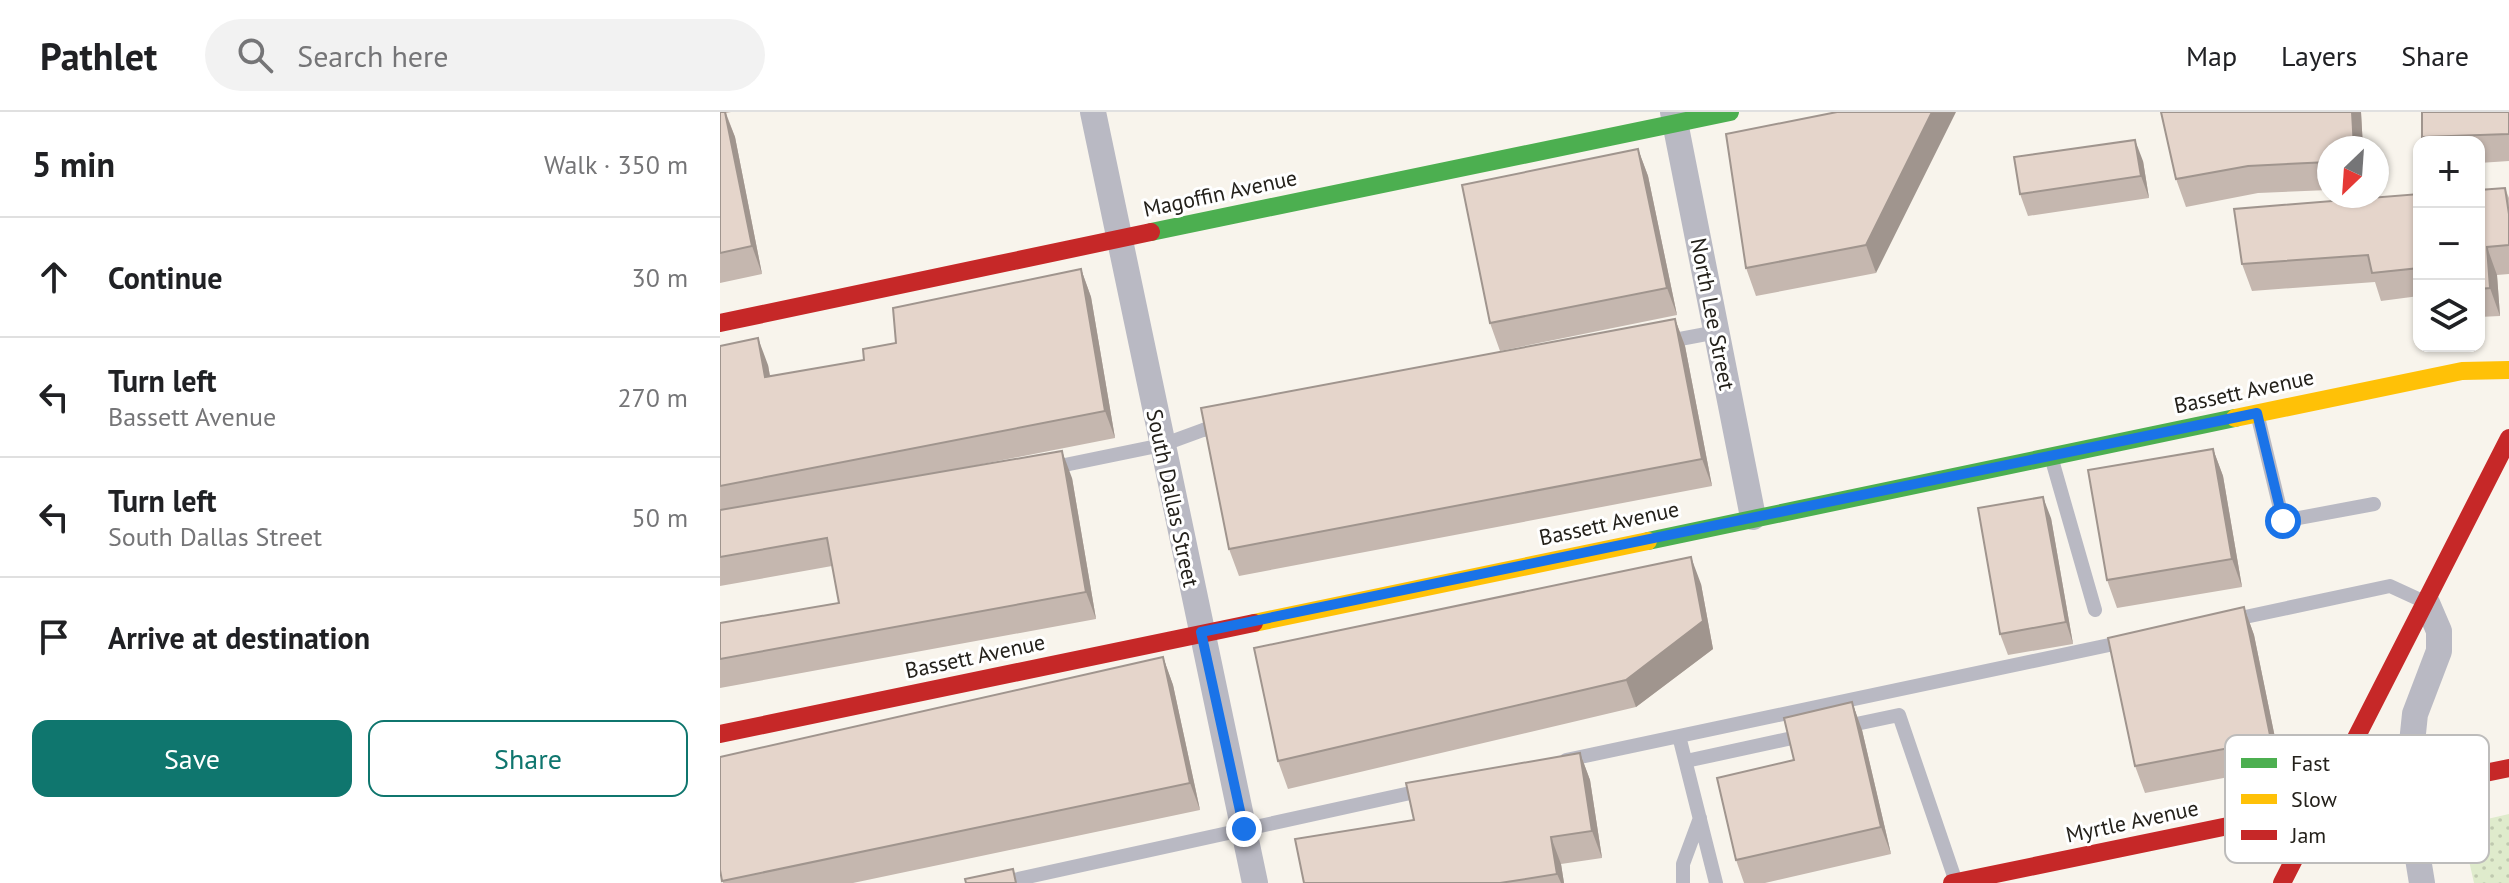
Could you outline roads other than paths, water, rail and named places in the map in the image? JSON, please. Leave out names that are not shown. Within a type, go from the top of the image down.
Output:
[{"type":"street","name":"South Dallas Street","points":[[1093,112],[1255,883]]},
{"type":"street","name":"Magoffin Avenue","points":[[720,323],[1119,240],[1674,118],[1730,112]]},
{"type":"street","name":"North Lee Street","points":[[1674,118],[1753,517]]},
{"type":"street","name":"Bassett Avenue","points":[[720,734],[2462,371],[2509,370]]},
{"type":"street","points":[[2357,735],[2507,444]]},
{"type":"street","points":[[2413,735],[2415,714],[2439,651],[2439,631],[2427,603]]},
{"type":"street","name":"Myrtle Avenue","points":[[2489,773],[2509,768]]},
{"type":"street","name":"Myrtle Avenue","points":[[1954,883],[2225,827]]},
{"type":"street","points":[[2282,883],[2292,863]]},
{"type":"street","points":[[2419,863],[2422,883]]},
{"type":"lane","points":[[1655,344],[1717,332]]},
{"type":"lane","points":[[2257,413],[2283,521],[2374,504]]},
{"type":"lane","points":[[1040,470],[1162,445],[1203,430],[1234,424]]},
{"type":"lane","points":[[2051,455],[2095,610]]},
{"type":"lane","points":[[2220,622],[2390,586],[2427,603]]},
{"type":"lane","points":[[1555,763],[2143,638]]},
{"type":"lane","points":[[1686,761],[1899,715],[1954,883]]},
{"type":"lane","points":[[1679,736],[1716,883]]},
{"type":"lane","points":[[1000,883],[1446,786]]},
{"type":"lane","points":[[1683,883],[1683,864],[1700,817]]}]
